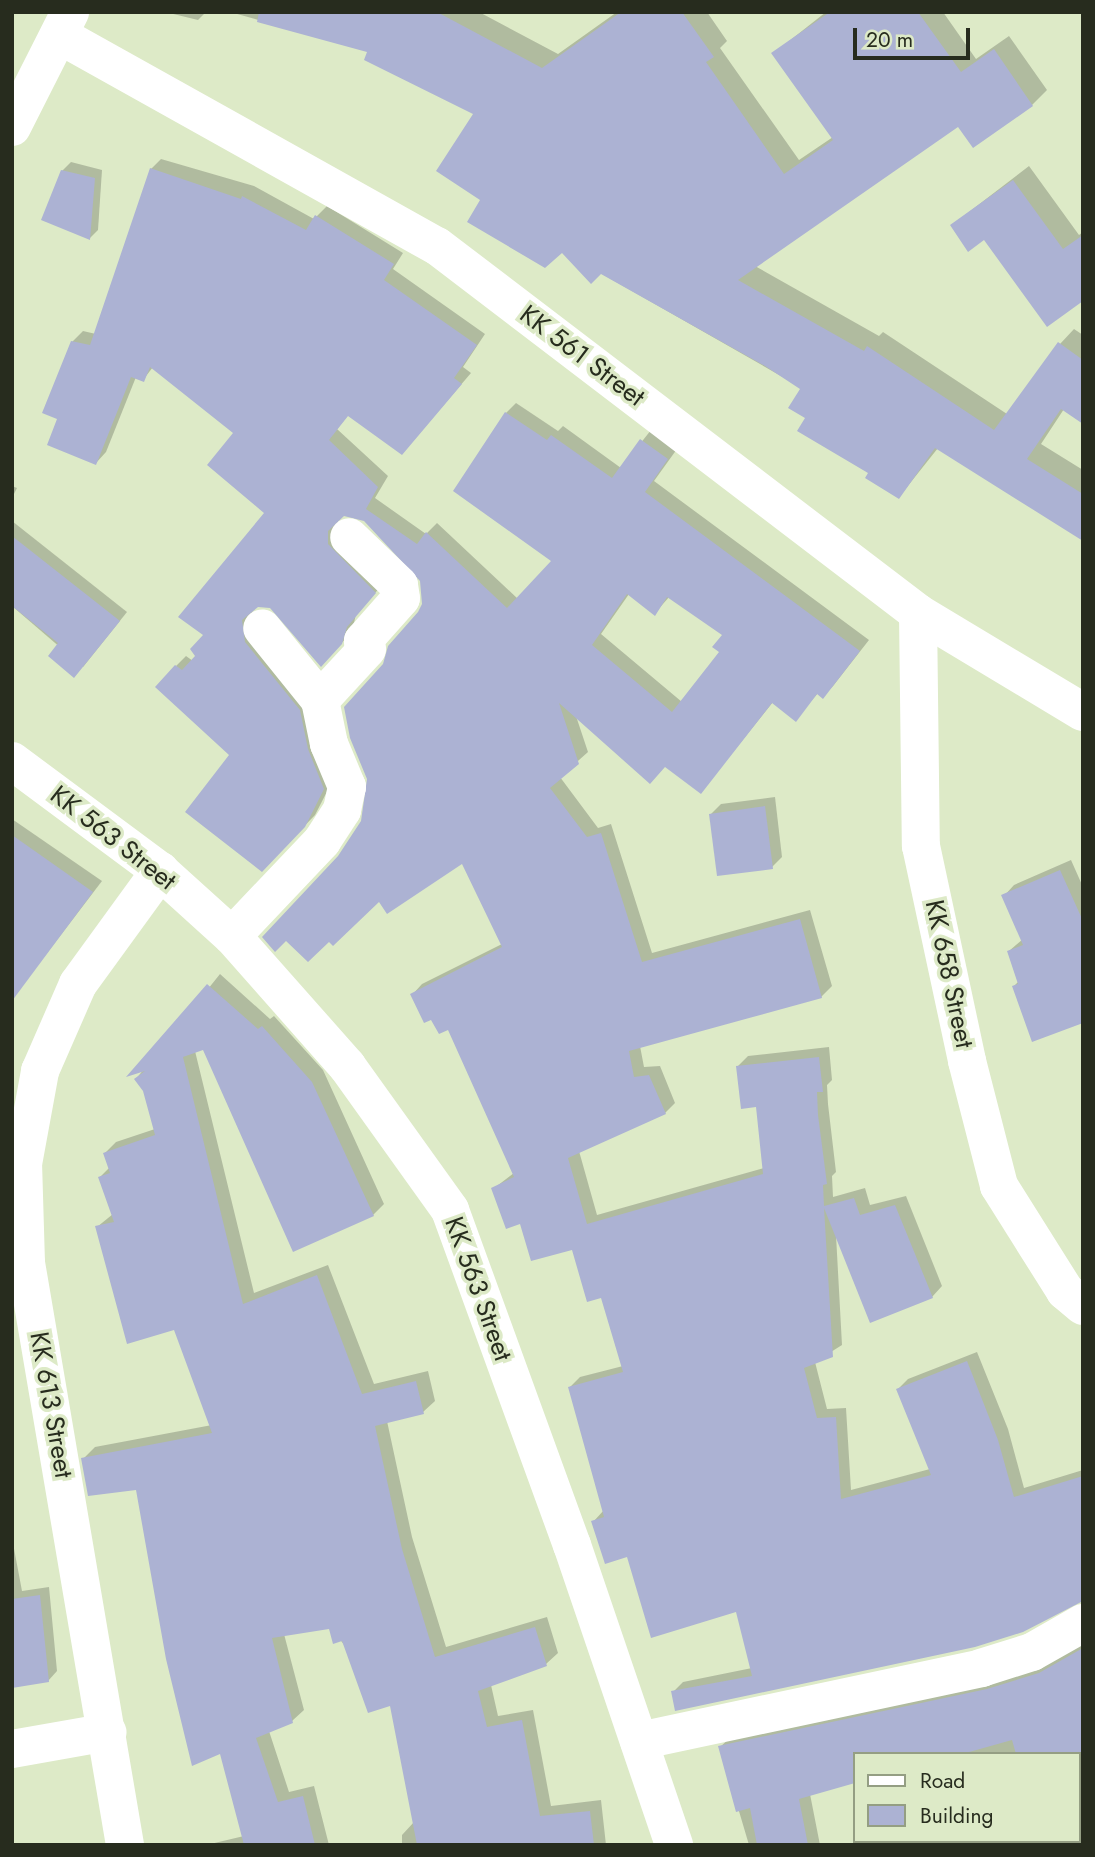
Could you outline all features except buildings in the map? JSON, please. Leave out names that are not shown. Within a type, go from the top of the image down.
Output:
[{"type":"street","points":[[12,127],[66,19]]},
{"type":"street","name":"KK 561 Street","points":[[66,19],[437,246],[918,613],[1083,712]]},
{"type":"street","points":[[320,701],[367,649],[363,641],[401,598],[399,586],[349,537]]},
{"type":"street","name":"KK 658 Street","points":[[918,613],[921,846],[967,1061],[999,1186],[1065,1291],[1083,1306]]},
{"type":"street","points":[[232,936],[322,841],[342,810],[347,787],[329,744],[320,701],[262,628]]},
{"type":"street","name":"KK 563 Street","points":[[12,761],[160,871],[232,936],[347,1066],[450,1210],[674,1845]]},
{"type":"street","name":"KK 613 Street","points":[[125,1845],[108,1732],[26,1262],[23,1164],[40,1071],[78,984],[160,871]]},
{"type":"street","points":[[639,1741],[981,1668],[1031,1652],[1083,1623]]},
{"type":"street","points":[[12,1749],[108,1732]]}]
